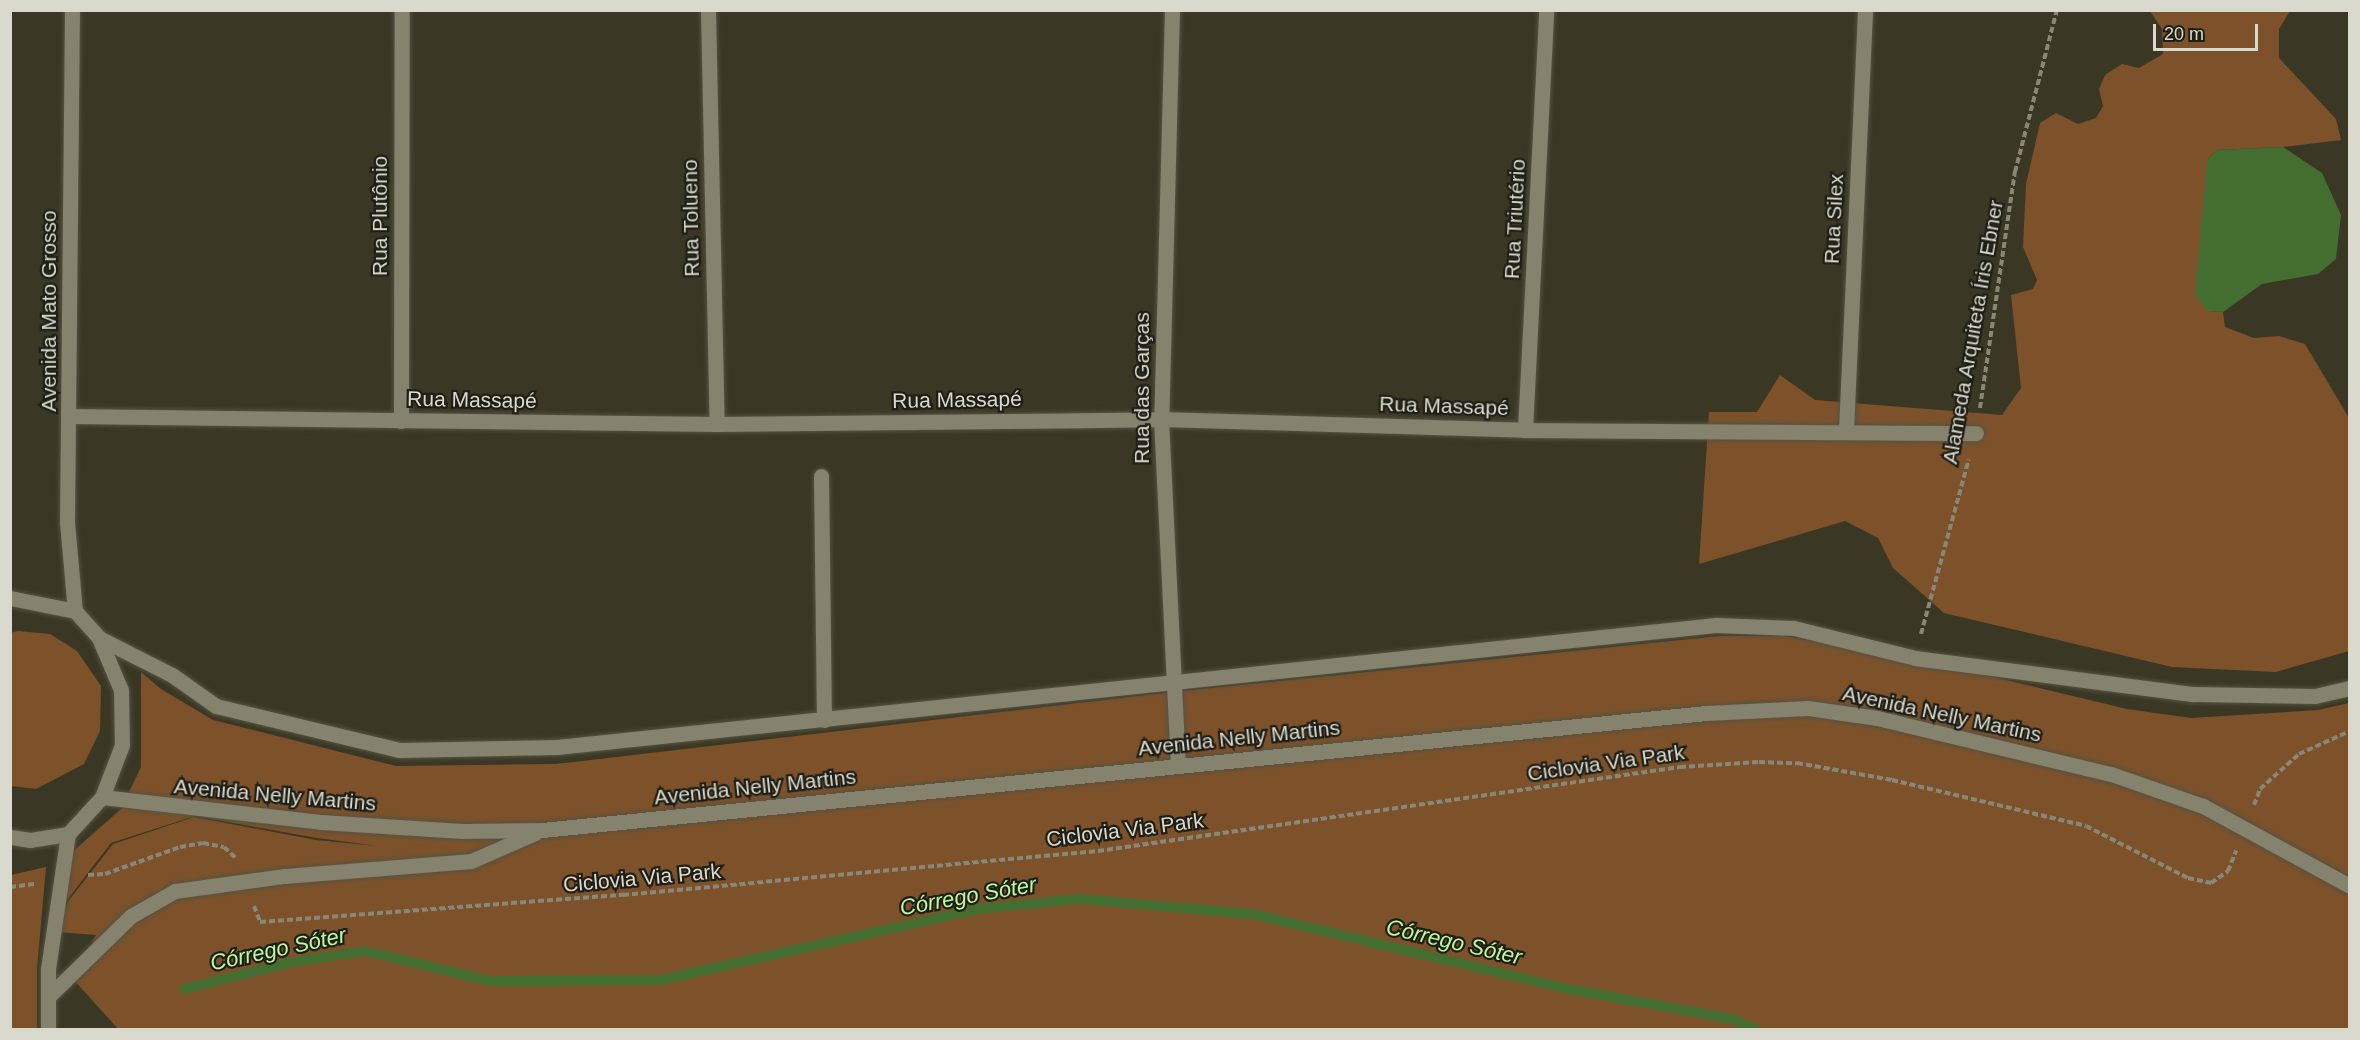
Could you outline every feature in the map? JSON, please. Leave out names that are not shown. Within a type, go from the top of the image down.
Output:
[{"type":"main road","name":"Avenida Mato Grosso","points":[[72,10],[67,522],[75,611]]},
{"type":"main road","name":"Rua Plutônio","points":[[401,421],[402,10]]},
{"type":"main road","name":"Rua Tolueno","points":[[708,10],[717,424]]},
{"type":"main road","name":"Rua das Garças","points":[[1172,10],[1161,419],[1172,685],[1178,765]]},
{"type":"main road","name":"Rua Triutério","points":[[1525,430],[1546,10]]},
{"type":"main road","name":"Rua Silex","points":[[1846,429],[1865,10]]},
{"type":"main road","name":"Rua Massapé","points":[[69,416],[717,424],[1161,419],[1525,430],[1846,429],[1976,433]]},
{"type":"main road","points":[[821,477],[824,720]]},
{"type":"main road","points":[[10,598],[75,611],[99,638],[121,690],[122,745],[102,797],[68,834],[58,881],[48,997],[48,1029]]},
{"type":"main road","points":[[99,638],[172,675],[216,706],[399,750],[557,747],[1172,685],[1716,625],[1794,628],[1915,658],[2194,694],[2315,696],[2349,688]]},
{"type":"main road","name":"Avenida Nelly Martins","points":[[102,797],[321,822],[462,831],[542,830],[1706,713],[1808,708],[1877,718],[2111,774],[2203,806],[2349,886]]},
{"type":"main road","points":[[48,997],[131,916],[175,891],[285,876],[471,861],[542,830]]},
{"type":"main road","points":[[10,837],[30,840],[68,834]]},
{"type":"path","name":"Alameda Arquiteta Íris Ebner","points":[[1915,658],[1976,433],[2015,172],[2057,10]]},
{"type":"path","points":[[2246,829],[2260,789],[2299,754],[2349,731]]},
{"type":"path","name":"Ciclovia Via Park","points":[[10,887],[105,874],[180,847],[203,843],[224,847],[239,861],[260,922],[623,895],[1098,851],[1680,767],[1759,762],[1797,763],[1892,780],[2086,826],[2188,878],[2211,883],[2228,871],[2246,829]]},
{"type":"shaded area","points":[[2150,11],[2290,11],[2279,29],[2279,58],[2336,119],[2341,140],[2283,147],[2217,150],[2207,160],[2207,311],[2223,312],[2225,327],[2254,338],[2279,336],[2305,344],[2349,418],[2349,651],[2276,672],[2172,667],[1944,613],[1893,568],[1878,538],[1845,521],[1699,564],[1709,412],[1757,412],[1780,375],[1815,400],[2002,415],[2021,388],[2011,295],[2033,289],[2037,280],[2023,247],[2026,184],[2040,123],[2056,113],[2078,124],[2096,118],[2103,106],[2099,89],[2105,75],[2122,64],[2139,68],[2163,54],[2162,29]]},
{"type":"shaded area","points":[[2283,147],[2322,173],[2341,215],[2336,259],[2318,274],[2262,284],[2223,312],[2207,311],[2195,294],[2207,160],[2217,150]]},
{"type":"shaded area","points":[[18,631],[50,634],[77,651],[101,686],[100,731],[84,764],[36,789],[11,786],[10,633]]},
{"type":"shaded area","points":[[1719,636],[1784,636],[1915,658],[2127,709],[2191,718],[2318,710],[2349,703],[2349,1029],[119,1030],[73,979],[96,935],[58,932],[62,861],[121,809],[141,767],[141,672],[161,689],[213,720],[396,766],[556,764],[1172,692]],"holes":[[[195,816],[317,838],[378,846],[316,840],[194,817],[113,844],[69,900],[62,916],[67,900],[111,843]]]},
{"type":"shaded area","points":[[46,867],[37,969],[37,1029],[11,1029],[11,875]]},
{"type":"waterway","name":"Córrego Sóter","points":[[184,989],[288,963],[365,951],[490,981],[661,980],[978,909],[1080,899],[1253,914],[1573,990],[1732,1019],[1757,1030]]}]
